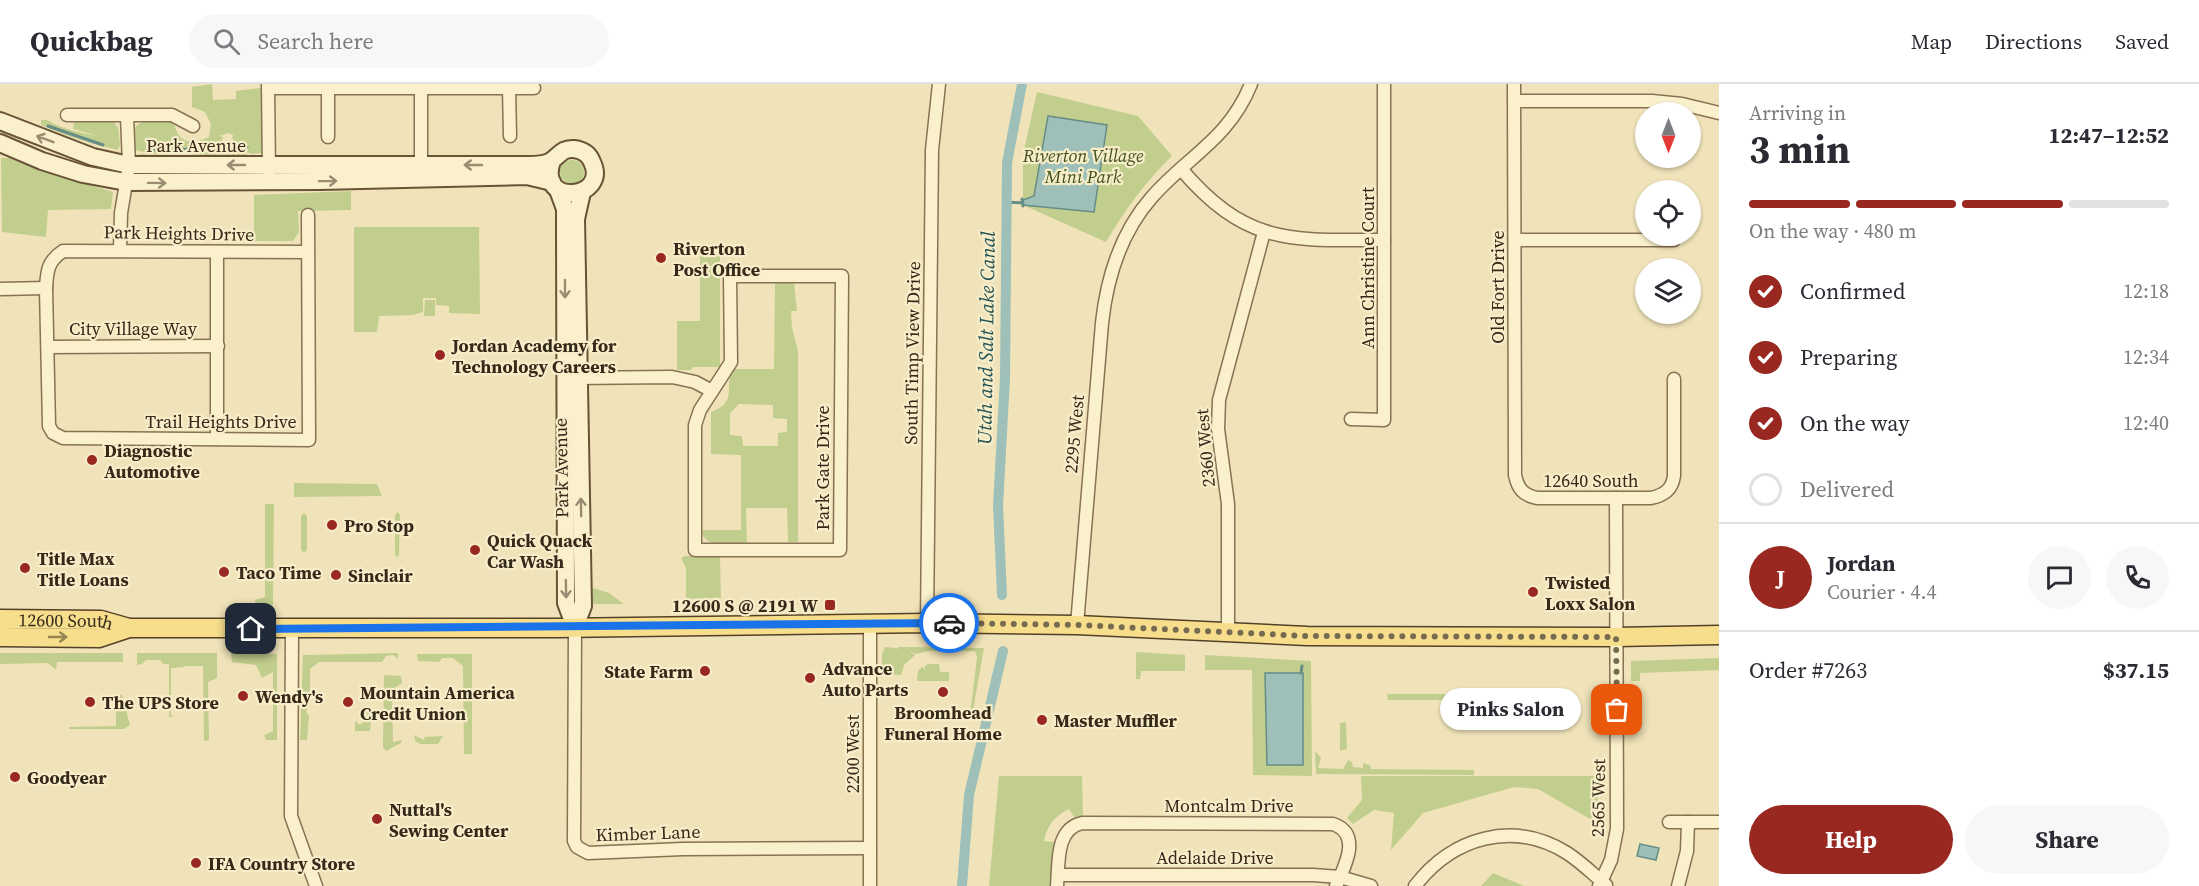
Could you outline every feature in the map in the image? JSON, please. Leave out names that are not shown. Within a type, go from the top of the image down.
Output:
[{"type":"main road","name":"12600 South","points":[[0,619],[102,620],[129,628],[927,623],[1077,625],[1307,636],[1719,635]]},
{"type":"main road","name":"12600 South","points":[[0,637],[99,638],[129,628]]},
{"type":"street","name":"South Timp View Drive","points":[[927,623],[932,150],[939,84]]},
{"type":"street","name":"2295 West","points":[[1077,625],[1102,323],[1108,285],[1119,249],[1151,198],[1224,130],[1245,98],[1251,84]]},
{"type":"street","name":"Ann Christine Court","points":[[1351,419],[1384,420],[1384,84]]},
{"type":"street","name":"Old Fort Drive","points":[[1514,84],[1515,475],[1520,489]]},
{"type":"street","points":[[269,182],[268,86],[534,88]]},
{"type":"street","points":[[328,88],[328,137]]},
{"type":"street","points":[[421,88],[421,165]]},
{"type":"street","points":[[509,88],[510,136]]},
{"type":"street","points":[[1514,101],[1652,101],[1682,104],[1719,113]]},
{"type":"street","name":"Park Avenue","points":[[67,115],[172,115],[193,126]]},
{"type":"street","name":"Park Avenue","points":[[126,182],[129,165],[127,116]]},
{"type":"street","name":"Park Avenue","points":[[0,121],[93,158],[129,165],[528,165],[552,161]]},
{"type":"street","name":"Park Avenue","points":[[0,143],[42,161],[83,174],[126,182],[473,179],[527,176],[555,186],[570,194],[582,192],[590,185],[594,174],[593,162],[587,154],[576,149],[569,149],[558,154],[549,168],[555,186],[562,198],[565,213],[583,606],[575,627]]},
{"type":"street","points":[[1181,169],[1218,207],[1240,222],[1263,232],[1310,240],[1384,240]]},
{"type":"street","points":[[120,250],[121,213],[126,182]]},
{"type":"street","name":"Park Avenue","points":[[572,378],[576,219],[582,192]]},
{"type":"street","name":"Trail Heights Drive","points":[[48,347],[49,426],[53,433],[63,438],[309,440],[308,215]]},
{"type":"street","name":"2360 West","points":[[1228,632],[1228,504],[1218,429],[1218,400],[1263,232]]},
{"type":"street","points":[[1515,240],[1635,240]]},
{"type":"street","name":"Park Heights Drive","points":[[46,288],[47,268],[52,259],[63,251],[307,252]]},
{"type":"street","points":[[217,252],[217,439]]},
{"type":"street","name":"Park Gate Drive","points":[[730,276],[842,276],[840,550],[695,550],[695,425],[700,410],[712,391],[731,362],[730,276]]},
{"type":"street","points":[[0,289],[46,288],[48,347]]},
{"type":"street","name":"City Village Way","points":[[48,347],[218,346]]},
{"type":"street","points":[[572,378],[672,377],[695,382],[712,391]]},
{"type":"street","name":"12640 South","points":[[1520,489],[1527,495],[1537,498],[1650,498],[1665,493],[1671,486],[1674,476],[1674,379]]},
{"type":"street","name":"2565 West","points":[[1602,885],[1611,860],[1617,829],[1616,498]]},
{"type":"street","name":"2200 West","points":[[870,623],[870,886]]},
{"type":"street","name":"Kimber Lane","points":[[575,627],[574,841],[577,847],[588,853],[683,849],[870,848]]},
{"type":"street","points":[[292,628],[291,816],[316,886]]},
{"type":"street","points":[[1669,822],[1719,822]]},
{"type":"street","points":[[1678,886],[1687,850],[1688,822]]},
{"type":"street","name":"Montcalm Drive","points":[[1057,881],[1060,845],[1066,832],[1082,823],[1333,824],[1343,829],[1349,841],[1349,853],[1338,882]]},
{"type":"street","points":[[1415,886],[1436,862],[1457,848],[1481,839],[1506,836],[1532,838],[1556,847],[1578,861],[1602,885]]},
{"type":"street","name":"Adelaide Drive","points":[[1057,881],[1313,875],[1338,882],[1371,886]]},
{"type":"green space","points":[[212,84],[213,100],[236,99],[236,91],[261,88],[262,153],[252,154],[235,149],[232,136],[234,136],[229,133],[219,136],[223,137],[220,147],[165,154],[134,149],[133,137],[137,125],[153,121],[172,123],[181,138],[186,141],[205,142],[198,141],[209,137],[211,124],[205,112],[192,107],[192,87]]},
{"type":"green space","name":"Riverton Village Mini Park","points":[[1037,92],[1138,116],[1172,156],[1136,197],[1106,242],[1023,205],[1023,155]]},
{"type":"green space","points":[[41,120],[47,120],[71,130],[98,136],[73,129],[74,122],[113,122],[118,127],[120,145],[118,150],[80,140],[41,125]]},
{"type":"green space","points":[[230,149],[251,156],[249,159],[143,159],[138,156],[139,154],[190,155]]},
{"type":"green space","points":[[1,158],[9,158],[39,170],[113,192],[111,209],[48,210],[46,237],[2,232]]},
{"type":"green space","points":[[572,160],[580,164],[584,172],[580,180],[572,184],[564,180],[560,172],[564,164]]},
{"type":"green space","points":[[351,191],[351,210],[298,211],[299,232],[293,241],[254,241],[254,195]]},
{"type":"green space","points":[[354,227],[479,227],[480,314],[449,313],[449,306],[436,305],[436,298],[423,298],[423,312],[413,315],[379,316],[377,332],[354,332]]},
{"type":"green space","points":[[700,255],[720,255],[720,367],[693,367],[691,370],[677,370],[677,321],[700,321]]},
{"type":"green space","points":[[794,282],[797,311],[791,311],[792,328],[798,351],[798,542],[788,542],[787,508],[746,508],[747,544],[720,545],[708,541],[701,530],[741,530],[741,455],[711,454],[711,412],[725,404],[729,394],[732,369],[774,369],[775,283]],"holes":[[[739,404],[773,405],[773,418],[787,419],[787,432],[778,433],[778,446],[743,446],[742,436],[730,435],[730,413]]]},
{"type":"green space","points":[[425,300],[435,300],[435,316],[424,316]]},
{"type":"green space","points":[[294,483],[377,484],[382,496],[294,497]]},
{"type":"green space","points":[[265,504],[274,504],[273,605],[255,605],[255,600],[265,597]]},
{"type":"green space","points":[[398,512],[400,515],[399,555],[397,557],[395,554],[395,515]]},
{"type":"green space","points":[[304,513],[307,516],[307,550],[304,553],[301,550],[301,516]]},
{"type":"green space","points":[[720,556],[721,598],[686,599],[686,568],[681,558]]},
{"type":"green space","points":[[593,588],[609,593],[624,604],[593,604]]},
{"type":"green space","points":[[885,647],[898,650],[898,647],[906,647],[908,650],[907,647],[984,648],[972,716],[970,716],[977,657],[975,651],[928,651],[916,654],[909,651],[915,655],[904,665],[901,675],[882,674],[882,654]]},
{"type":"green space","points":[[1136,652],[1185,655],[1185,671],[1141,671],[1140,679],[1136,679]]},
{"type":"green space","points":[[0,653],[123,653],[123,662],[57,662],[56,670],[48,663],[0,664]]},
{"type":"green space","points":[[137,653],[217,653],[217,678],[208,682],[209,740],[204,741],[203,666],[185,666],[183,663],[185,667],[171,668],[171,715],[174,717],[169,717],[169,664],[163,664],[160,660],[146,660],[137,665]]},
{"type":"green space","points":[[231,653],[277,654],[277,740],[266,740],[264,735],[273,731],[273,672],[262,678],[256,665],[232,662]]},
{"type":"green space","points":[[398,653],[398,659],[393,655],[386,656],[382,662],[319,662],[310,669],[310,702],[306,712],[309,715],[307,740],[300,740],[303,655]]},
{"type":"green space","points":[[417,654],[472,654],[472,754],[464,754],[463,666],[453,658],[442,658],[439,662],[418,661]]},
{"type":"green space","points":[[1205,655],[1311,661],[1312,776],[1253,775],[1252,670],[1205,670]]},
{"type":"green space","points":[[1719,658],[1719,670],[1640,673],[1640,681],[1631,681],[1631,661]]},
{"type":"green space","points":[[928,664],[939,664],[940,672],[949,672],[949,681],[917,681],[918,671],[922,667],[926,671],[924,667]]},
{"type":"green space","points":[[384,675],[401,676],[402,683],[392,690],[393,742],[402,740],[401,743],[386,751],[383,747]]},
{"type":"green space","points":[[1387,694],[1475,694],[1475,700],[1388,700]]},
{"type":"green space","points":[[116,695],[122,695],[130,725],[124,729],[69,729],[69,727],[116,726]]},
{"type":"green space","points":[[372,708],[370,731],[355,731],[355,721],[360,725],[369,717],[364,711]]},
{"type":"green space","points":[[1346,722],[1347,749],[1340,751],[1340,723]]},
{"type":"green space","points":[[414,735],[424,740],[425,737],[443,736],[438,744],[420,744],[415,741]]},
{"type":"green space","points":[[1315,751],[1321,758],[1318,768],[1343,769],[1348,760],[1352,762],[1353,767],[1363,768],[1363,763],[1370,765],[1371,769],[1474,770],[1474,775],[1316,774]]},
{"type":"green space","points":[[999,776],[1082,776],[1083,816],[1074,817],[1069,809],[1052,822],[1045,835],[1044,841],[1054,842],[1050,886],[989,886]]},
{"type":"green space","points":[[1361,776],[1605,776],[1605,787],[1598,788],[1597,823],[1538,789],[1514,787],[1423,813],[1391,850],[1394,813],[1374,810],[1353,824],[1347,818],[1362,800]]},
{"type":"green space","points":[[1493,873],[1524,886],[1481,886]]},
{"type":"water","points":[[1048,116],[1107,125],[1094,212],[1023,205],[1023,200],[1034,196]]},
{"type":"water","points":[[1265,673],[1303,673],[1303,765],[1267,765]]},
{"type":"water","points":[[1640,844],[1659,848],[1656,860],[1637,856]]},
{"type":"waterway","name":"Utah and Salt Lake Canal","points":[[1002,595],[998,506],[1005,378],[1007,163],[1022,84]]},
{"type":"waterway","points":[[48,126],[103,145]]},
{"type":"waterway","points":[[152,150],[181,150],[221,144],[247,147]]},
{"type":"waterway","points":[[1022,199],[1023,206]]},
{"type":"waterway","points":[[1007,202],[1023,203]]},
{"type":"waterway","name":"Utah and Salt Lake Canal","points":[[962,886],[969,795],[1003,651]]},
{"type":"waterway","points":[[1301,673],[1302,666]]},
{"type":"way so far","points":[[949,623],[1077,625],[1307,636],[1616,637],[1617,710]]},
{"type":"place","name":"Riverton Post Office","points":[[661,258]]},
{"type":"place","name":"Jordan Academy for Technology Careers","points":[[440,355]]},
{"type":"place","name":"Diagnostic Automotive","points":[[92,460]]},
{"type":"place","name":"Pro Stop","points":[[332,525]]},
{"type":"place","name":"Quick Quack Car Wash","points":[[475,550]]},
{"type":"place","name":"Title Max Title Loans","points":[[25,568]]},
{"type":"place","name":"Taco Time","points":[[224,572]]},
{"type":"place","name":"Sinclair","points":[[336,575]]},
{"type":"place","name":"Twisted Loxx Salon","points":[[1533,592]]},
{"type":"place","name":"12600 S @ 2191 W","points":[[830,605]]},
{"type":"place","name":"State Farm","points":[[705,671]]},
{"type":"place","name":"Advance Auto Parts","points":[[810,678]]},
{"type":"place","name":"Broomhead Funeral Home","points":[[943,692]]},
{"type":"place","name":"Wendy's","points":[[243,696]]},
{"type":"place","name":"The UPS Store","points":[[90,702]]},
{"type":"place","name":"Mountain America Credit Union","points":[[348,702]]},
{"type":"place","name":"Pinks Salon","points":[[1617,710]]},
{"type":"place","name":"Master Muffler","points":[[1042,720]]},
{"type":"place","name":"Goodyear","points":[[15,777]]},
{"type":"place","name":"Nuttal's Sewing Center","points":[[377,819]]},
{"type":"place","name":"IFA Country Store","points":[[196,863]]},
{"type":"route","points":[[251,629],[949,623]]}]
